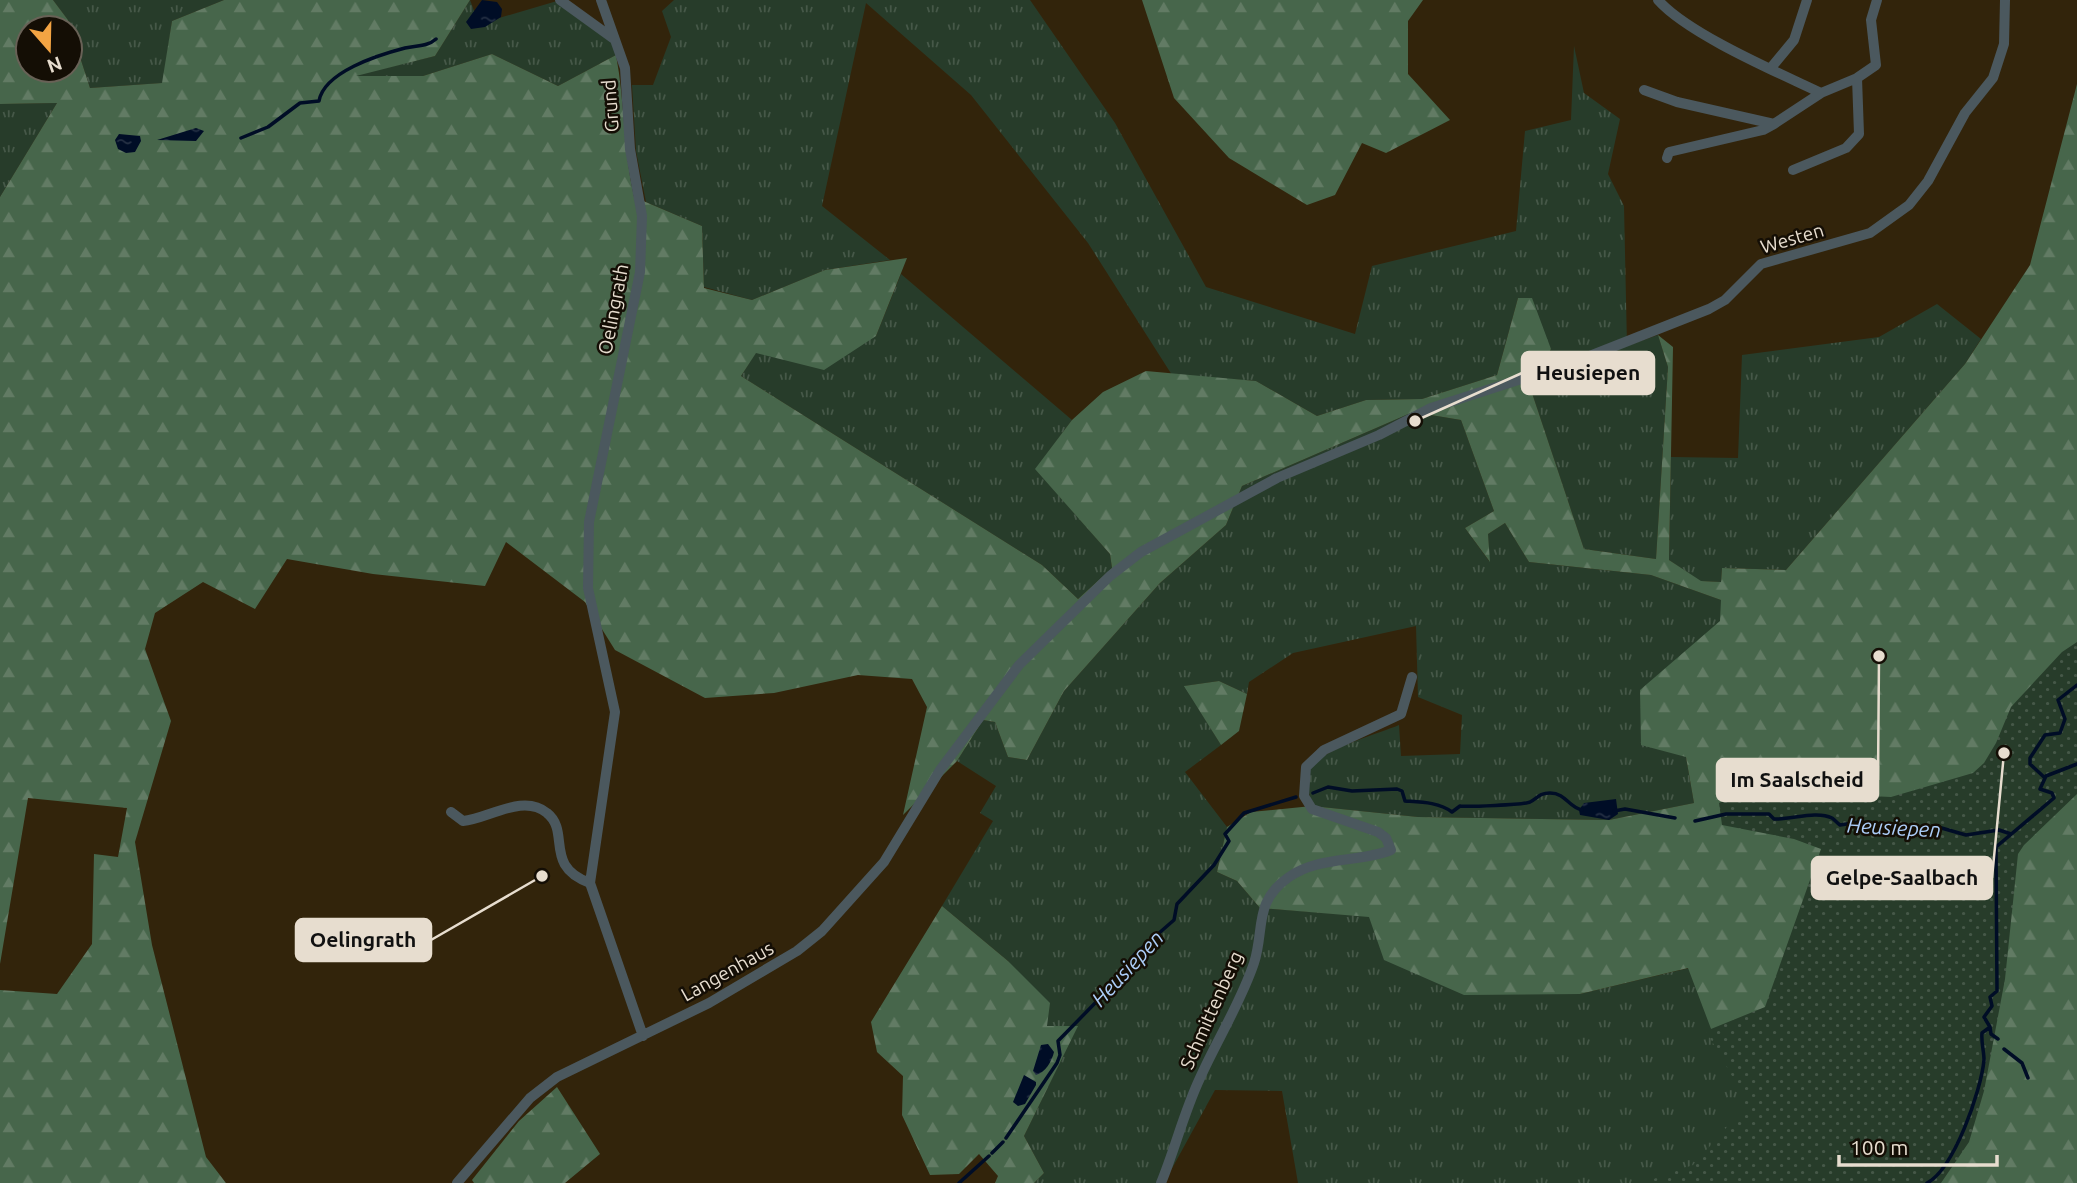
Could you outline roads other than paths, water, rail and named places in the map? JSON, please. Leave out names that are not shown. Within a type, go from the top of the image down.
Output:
[{"type":"street","points":[[560,0],[614,39]]},
{"type":"street","name":"Grund","points":[[601,0],[626,78],[630,149],[640,195],[642,237]]},
{"type":"street","points":[[1658,0],[1691,25],[1770,69],[1821,93]]},
{"type":"street","points":[[1770,69],[1794,40],[1807,0]]},
{"type":"street","points":[[1667,158],[1669,152],[1763,130],[1821,93],[1857,78],[1876,65],[1871,20],[1877,0]]},
{"type":"street","name":"Westen","points":[[965,735],[1019,665],[1128,561],[1227,503],[1447,401],[1577,361],[1709,309],[1725,300],[1755,268],[1766,262],[1854,239],[1883,226],[1909,205],[1928,181],[1965,113],[1993,78],[2004,44],[2005,0]]},
{"type":"street","points":[[1794,170],[1846,148],[1859,134],[1862,128],[1857,108],[1857,78]]},
{"type":"street","points":[[1644,90],[1677,102],[1774,124]]},
{"type":"street","name":"Oelingrath","points":[[642,237],[640,272],[589,522],[588,588],[615,712],[590,883],[643,1037]]},
{"type":"street","name":"Schmittenberg","points":[[1161,1183],[1196,1085],[1254,964],[1259,926],[1271,895],[1290,877],[1306,868],[1376,856],[1391,850],[1386,838],[1378,832],[1312,809],[1304,796],[1304,774],[1308,762],[1324,750],[1401,714],[1412,677]]},
{"type":"street","name":"Langenhaus","points":[[457,1183],[530,1098],[544,1086],[719,998],[811,941],[871,879],[965,735]]},
{"type":"street","points":[[451,812],[463,821],[520,807],[543,810],[553,820],[563,863],[568,871],[590,883]]},
{"type":"water","points":[[482,0],[497,2],[502,9],[501,17],[485,27],[471,29],[466,22]]},
{"type":"water","points":[[196,128],[204,131],[196,141],[157,140]]},
{"type":"water","points":[[119,134],[140,136],[141,141],[135,152],[126,153],[118,149],[115,140]]},
{"type":"water","points":[[1616,799],[1618,814],[1609,820],[1580,815],[1579,810],[1584,803]]},
{"type":"water","points":[[1048,1044],[1054,1052],[1050,1063],[1036,1075],[1033,1071],[1041,1045]]},
{"type":"water","points":[[1024,1075],[1036,1082],[1036,1085],[1025,1104],[1018,1106],[1013,1102]]},
{"type":"waterway","points":[[241,138],[268,127],[300,103],[319,101],[331,81],[354,66],[381,55],[425,45],[436,39]]},
{"type":"waterway","points":[[2045,778],[2030,764],[2030,758],[2045,735],[2060,733],[2065,719],[2058,700],[2077,685]]},
{"type":"waterway","points":[[1927,1183],[1937,1175],[1956,1146],[1972,1109],[1982,1074],[1982,1033],[1990,1027],[1984,1017],[1992,1006],[1990,997],[1997,991],[1996,847],[2054,798],[2052,793],[2040,789],[2046,776],[2077,764]]},
{"type":"waterway","name":"Heusiepen","points":[[1313,793],[1328,787],[1352,791],[1397,789],[1402,791],[1405,801],[1435,804],[1452,812],[1460,806],[1526,803],[1550,793],[1560,795],[1582,810]]},
{"type":"waterway","name":"Heusiepen","points":[[1006,1138],[1057,1063],[1060,1055],[1058,1041],[1101,997],[1135,954],[1174,920],[1177,904],[1214,865],[1229,841],[1225,834],[1244,813],[1296,797]]},
{"type":"waterway","name":"Heusiepen","points":[[1614,811],[1625,809],[1675,818]]},
{"type":"waterway","name":"Heusiepen","points":[[1695,821],[1726,814],[1769,814],[1774,819],[1819,815],[1832,818],[1840,825],[1860,822],[1921,828],[1927,832],[1938,827],[1966,835],[1999,830],[2011,834]]},
{"type":"waterway","points":[[1990,1027],[1991,1034],[1998,1039]]},
{"type":"waterway","points":[[2004,1049],[2022,1063],[2028,1078]]},
{"type":"waterway","name":"Heusiepen","points":[[992,1153],[1003,1142]]},
{"type":"waterway","name":"Heusiepen","points":[[959,1183],[989,1156]]},
{"type":"place","name":"Heusiepen","points":[[1415,421]]},
{"type":"place","name":"Im Saalscheid","points":[[1879,656]]},
{"type":"place","name":"Gelpe-Saalbach","points":[[2004,753]]},
{"type":"place","name":"Oelingrath","points":[[542,876]]}]
